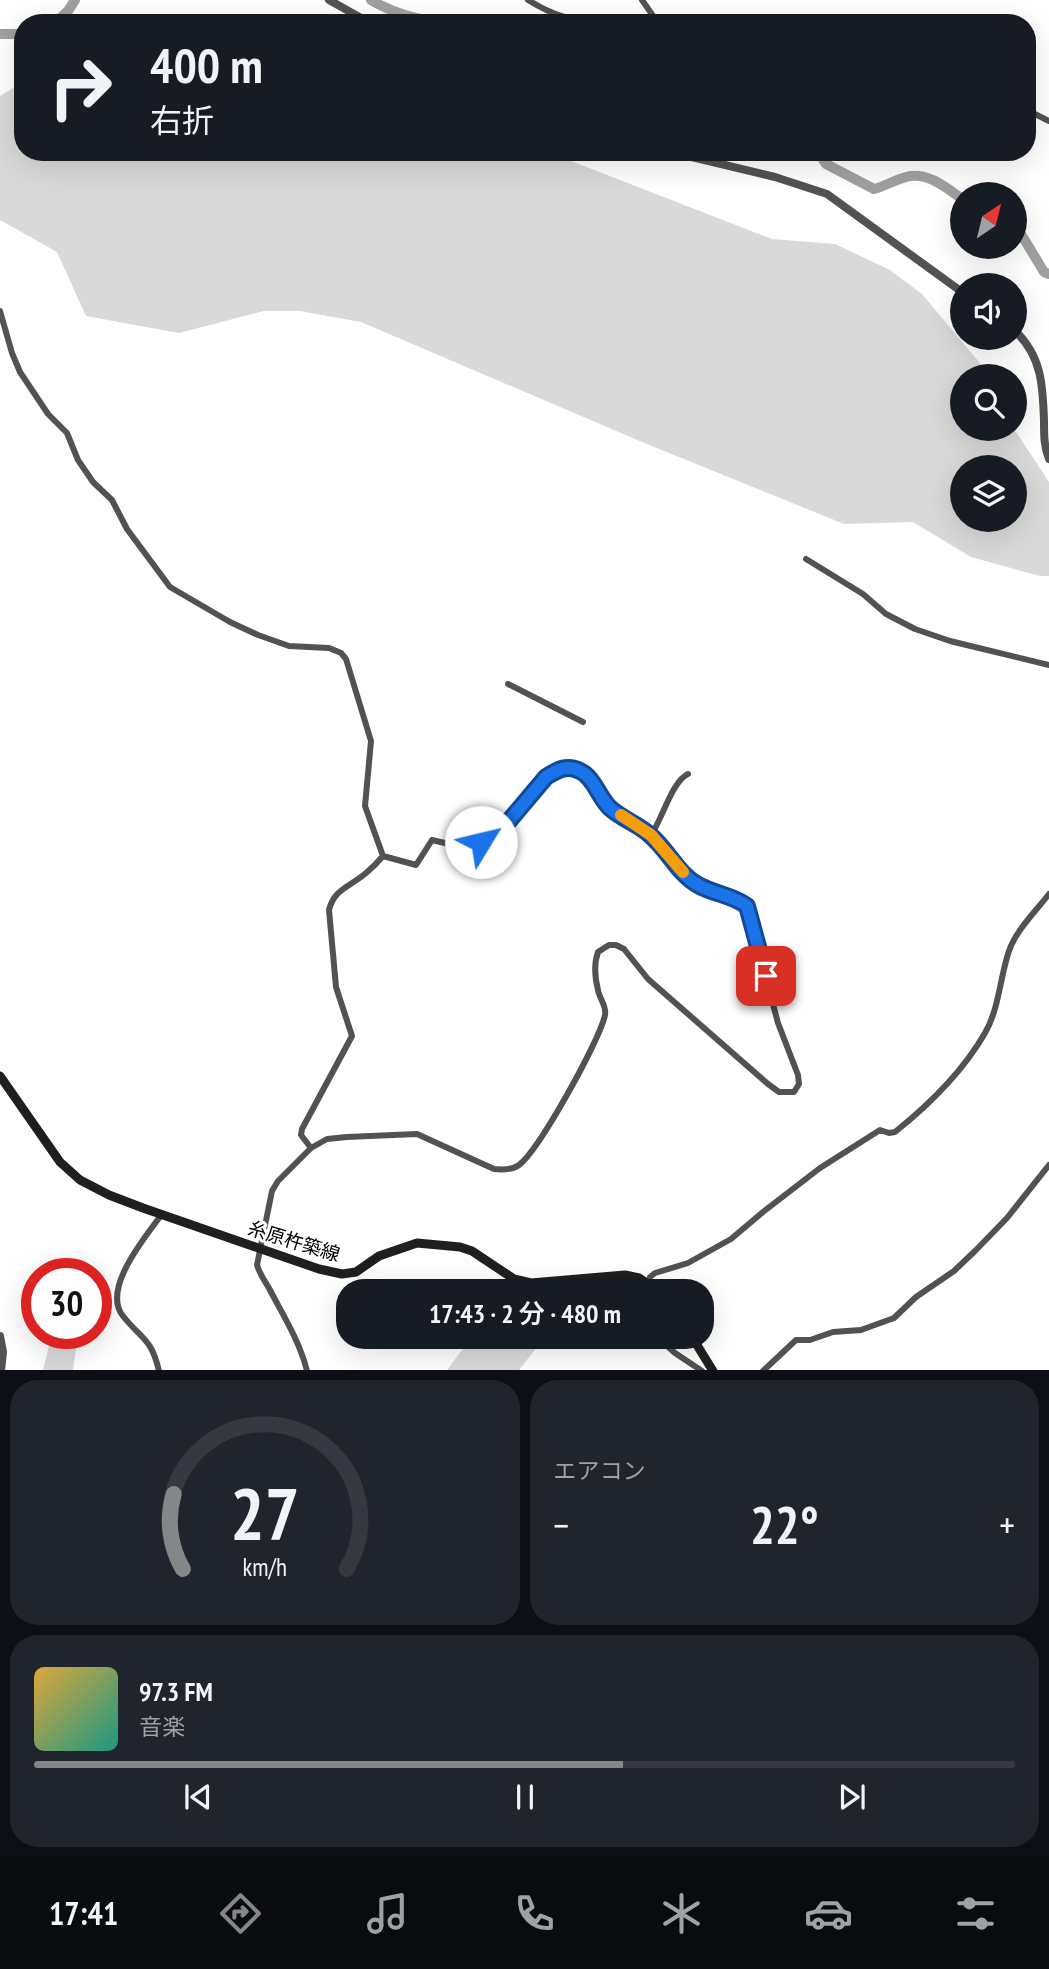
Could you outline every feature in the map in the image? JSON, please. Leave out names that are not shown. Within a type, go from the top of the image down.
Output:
[{"type":"main road","name":"糸原杵築線","points":[[0,1076],[60,1162],[80,1180],[109,1195],[342,1275],[356,1272],[379,1256],[417,1243],[472,1251],[514,1279]]},
{"type":"main road","name":"糸原杵築線","points":[[578,1279],[625,1275],[641,1279]]},
{"type":"main road","points":[[700,1349],[713,1370]]},
{"type":"street","points":[[329,0],[354,14]]},
{"type":"street","points":[[528,0],[552,14]]},
{"type":"street","points":[[708,161],[775,177],[827,194],[950,283]]},
{"type":"street","points":[[0,311],[20,372],[48,414],[67,433],[78,460],[93,482],[112,500],[127,529],[170,587],[258,635],[289,646],[330,649],[341,653],[346,659],[371,741],[365,806],[383,856]]},
{"type":"street","points":[[1027,343],[1042,381],[1045,447],[1049,459]]},
{"type":"street","points":[[806,559],[863,594],[886,614],[915,629],[960,644],[1049,665]]},
{"type":"street","points":[[508,684],[583,722]]},
{"type":"street","points":[[307,1370],[290,1329],[257,1265],[272,1191],[278,1181],[311,1148],[327,1139],[403,1133],[416,1134],[494,1170],[503,1171],[519,1165],[529,1154],[566,1095],[601,1028],[606,1011],[598,991],[595,960],[598,952],[609,945],[624,949],[648,979],[768,1084],[779,1092],[794,1092],[799,1084],[799,1075],[778,1023],[747,906],[730,896],[699,886],[676,865],[651,835],[610,808],[584,772],[563,768],[546,777],[498,834],[486,843],[481,842],[466,848],[432,840],[416,865],[383,856]]},
{"type":"street","points":[[651,835],[680,779],[688,774]]},
{"type":"street","points":[[311,1148],[301,1135],[302,1129],[352,1035],[336,987],[329,910],[342,887],[364,875],[383,856]]},
{"type":"street","points":[[650,1279],[655,1273],[688,1263],[731,1239],[810,1176],[873,1133],[880,1130],[895,1132],[939,1093],[986,1031],[1002,982],[1009,949],[1049,894]]},
{"type":"street","points":[[763,1370],[796,1340],[810,1340],[833,1332],[861,1330],[894,1318],[916,1297],[954,1271],[975,1251],[1049,1165]]},
{"type":"street","points":[[159,1370],[147,1341],[120,1314],[116,1298],[123,1273],[131,1258],[162,1214]]},
{"type":"street","points":[[0,1336],[3,1352],[1,1370]]},
{"type":"street","points":[[670,1349],[702,1370]]},
{"type":"shaded area","points":[[14,87],[14,161],[571,161],[772,239],[835,244],[890,270],[922,294],[950,327],[950,350],[969,350],[979,362],[980,364],[950,364],[950,441],[1022,441],[1049,482],[1049,576],[1040,576],[971,557],[913,522],[844,524],[642,442],[361,322],[300,311],[264,311],[179,333],[86,316],[57,252],[0,220],[0,96]]},
{"type":"shaded area","points":[[48,1349],[76,1349],[73,1370],[43,1370]]},
{"type":"shaded area","points":[[536,1349],[519,1370],[447,1370],[462,1350]]},
{"type":"waterway","points":[[65,14],[75,0]]},
{"type":"waterway","points":[[371,0],[403,14]]},
{"type":"waterway","points":[[0,34],[14,34]]},
{"type":"waterway","points":[[824,161],[874,189],[906,177],[922,176],[950,190]]},
{"type":"waterway","points":[[1027,244],[1044,272],[1049,274]]},
{"type":"slow traffic","points":[[621,815],[651,835],[683,872]]},
{"type":"route","points":[[481,842],[486,843],[498,834],[546,777],[563,768],[584,772],[610,808],[651,835],[676,865],[699,886],[730,896],[747,906],[766,976]]}]
